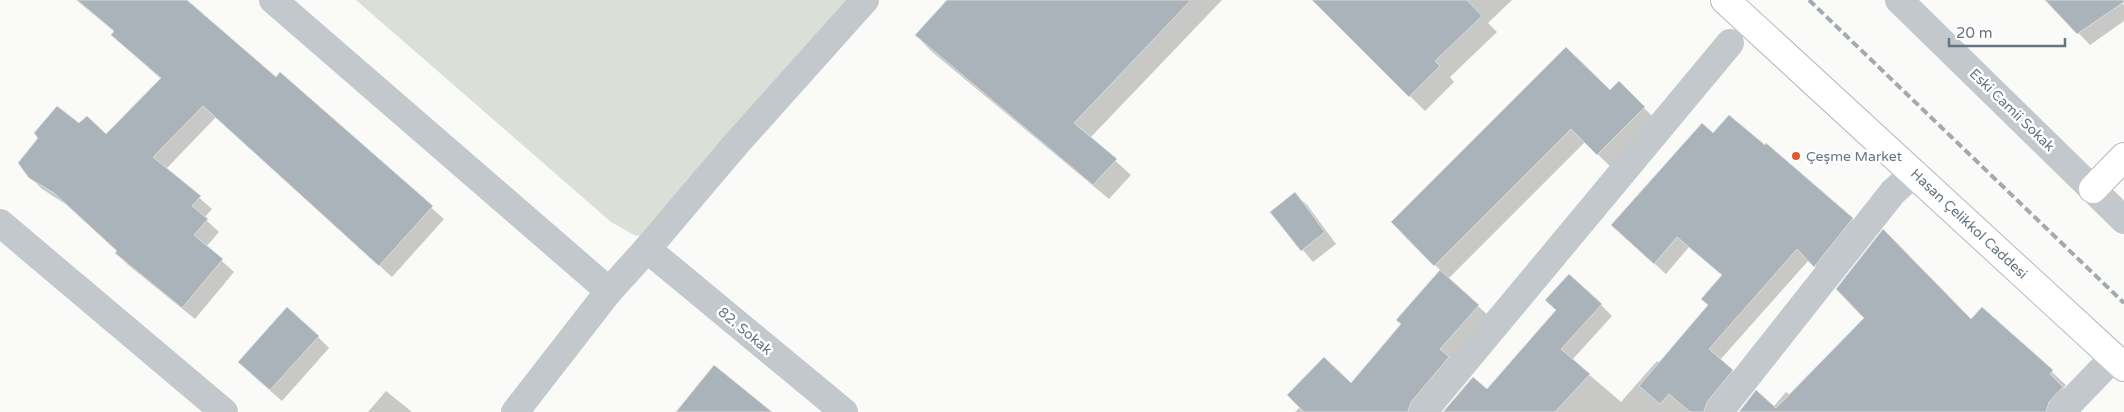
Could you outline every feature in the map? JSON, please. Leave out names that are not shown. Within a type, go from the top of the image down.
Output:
[{"type":"main road","name":"Hasan Çelikkol Caddesi","points":[[1725,0],[2119,362]]},
{"type":"main road","points":[[2093,189],[2124,157]]},
{"type":"street","points":[[273,0],[609,291]]},
{"type":"street","points":[[515,412],[609,291],[647,250],[736,144],[865,0]]},
{"type":"street","name":"Eski Camii Sokak","points":[[1899,0],[2124,220]]},
{"type":"street","points":[[1423,412],[1730,43]]},
{"type":"street","points":[[1718,412],[1893,192],[1914,173]]},
{"type":"street","points":[[0,223],[224,412]]},
{"type":"street","name":"82. Sokak","points":[[647,250],[844,412]]},
{"type":"street","points":[[2061,412],[2119,362]]},
{"type":"shaded area","points":[[356,0],[868,0],[652,235],[636,236],[611,222]]},
{"type":"building","points":[[77,0],[187,0],[276,77],[280,72],[433,206],[379,266],[203,106],[153,157],[201,196],[192,206],[208,219],[194,235],[223,259],[182,308],[115,253],[117,251],[54,193],[29,178],[18,163],[38,138],[34,133],[57,106],[79,123],[87,116],[106,134],[161,78],[111,35],[114,31]]},
{"type":"building","points":[[947,0],[1191,0],[1074,123],[1117,159],[1093,185],[915,35]]},
{"type":"building","points":[[1312,0],[1467,0],[1482,16],[1435,61],[1440,66],[1409,97]]},
{"type":"building","points":[[2045,0],[2124,0],[2124,2],[2077,34]]},
{"type":"building","points":[[1566,47],[1610,90],[1619,81],[1645,107],[1597,155],[1571,129],[1434,266],[1391,222]]},
{"type":"building","points":[[1729,115],[1765,145],[1766,143],[1853,218],[1814,267],[1797,249],[1709,349],[1733,370],[1707,402],[1704,412],[1690,412],[1669,394],[1660,404],[1639,386],[1708,305],[1701,299],[1722,275],[1677,237],[1654,264],[1611,225],[1702,123],[1713,133]]},
{"type":"building","points":[[1295,192],[1325,232],[1301,251],[1270,212]]},
{"type":"building","points":[[1883,229],[1971,319],[1982,307],[2053,370],[2050,374],[2063,387],[2049,402],[2046,412],[1739,412],[1756,390],[1776,408],[1864,318],[1836,289]]},
{"type":"building","points":[[1440,270],[1479,305],[1440,349],[1449,357],[1411,402],[1408,412],[1304,412],[1287,395],[1324,357],[1351,383],[1401,324],[1396,320]]},
{"type":"building","points":[[1569,274],[1602,304],[1561,349],[1590,374],[1555,412],[1443,412],[1473,377],[1487,389],[1556,310],[1545,300]]},
{"type":"building","points":[[287,307],[319,336],[270,390],[238,362]]},
{"type":"building","points":[[714,365],[772,412],[676,412]]},
{"type":"railway","points":[[1809,0],[2124,303]]},
{"type":"place","name":"Çeşme Market","points":[[1796,156]]}]
